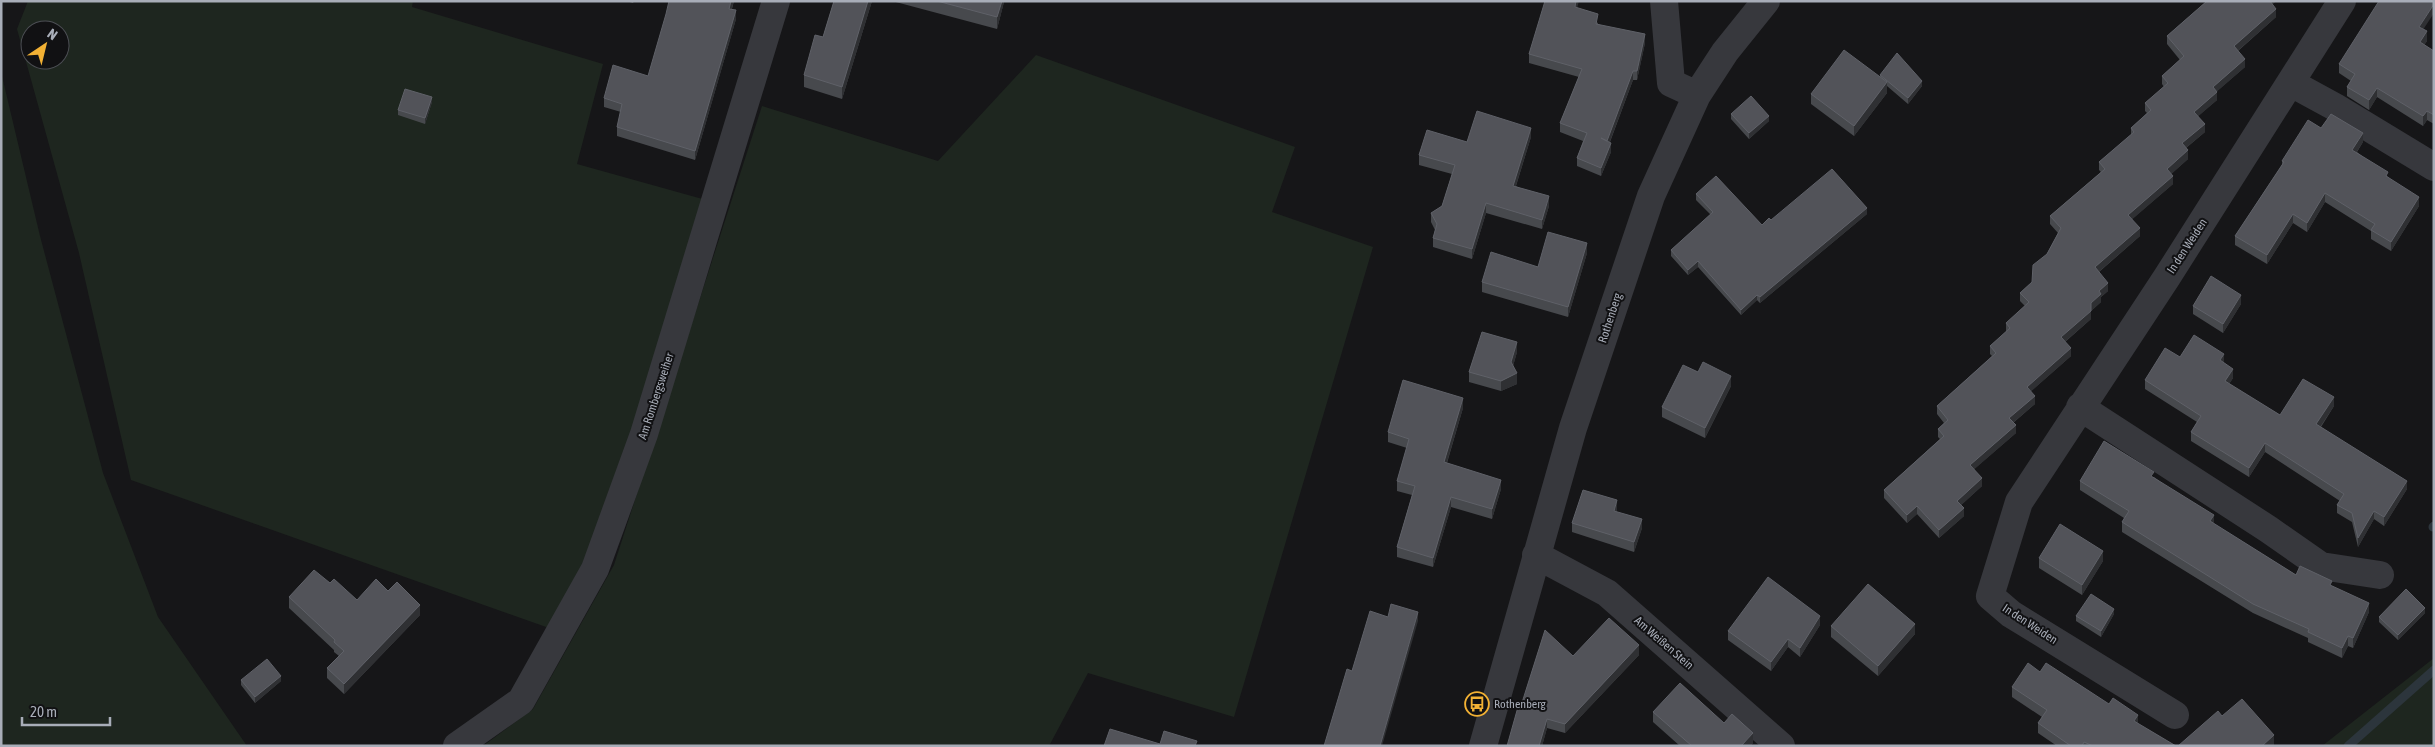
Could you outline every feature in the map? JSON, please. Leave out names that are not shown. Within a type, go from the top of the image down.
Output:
[{"type":"street","name":"Am Rombergsweiher","points":[[456,746],[521,701],[595,569],[644,434],[776,1]]},
{"type":"street","points":[[1664,1],[1671,83],[1697,95]]},
{"type":"street","name":"Rothenberg","points":[[1483,746],[1573,428],[1651,196],[1697,95],[1725,52],[1766,1]]},
{"type":"street","name":"In den Weiden","points":[[2175,715],[2011,614],[1990,596],[2019,502],[2167,277],[2342,1]]},
{"type":"street","points":[[2291,83],[2335,106],[2434,167]]},
{"type":"street","points":[[2080,407],[2268,529],[2320,566],[2380,575]]},
{"type":"street","name":"Am Weißen Stein","points":[[1536,555],[1607,593],[1781,746]]},
{"type":"shaded area","points":[[28,1],[413,1],[412,7],[603,64],[577,164],[706,200],[633,430],[585,564],[549,628],[131,480],[79,253],[28,70],[70,70],[70,20],[21,20]]},
{"type":"shaded area","points":[[20,21],[20,40],[17,29]]},
{"type":"shaded area","points":[[1036,55],[1295,147],[1272,212],[1373,247],[1234,717],[1088,673],[1049,746],[483,746],[533,709],[614,565],[762,106],[938,161]]},
{"type":"shaded area","points":[[1,72],[40,236],[103,473],[158,617],[247,746],[1,746]]},
{"type":"shaded area","points":[[2434,658],[2434,746],[2322,746]]},
{"type":"building","points":[[669,1],[731,1],[729,9],[736,10],[695,151],[617,127],[622,104],[604,98],[613,65],[648,76]]},
{"type":"building","points":[[834,1],[868,1],[842,87],[804,75],[815,35],[823,37]]},
{"type":"building","points":[[937,1],[1002,1],[997,17]]},
{"type":"building","points":[[1545,1],[1576,1],[1575,7],[1598,14],[1596,24],[1645,34],[1637,71],[1633,71],[1607,141],[1611,143],[1601,168],[1577,158],[1587,133],[1560,123],[1582,69],[1529,54]]},
{"type":"building","points":[[2207,1],[2270,1],[2276,9],[2234,46],[2245,59],[2213,87],[2217,92],[2194,112],[2205,124],[2182,143],[2188,150],[2167,169],[2173,176],[2128,215],[2140,228],[2095,267],[2108,283],[2099,291],[2101,294],[2091,303],[2091,311],[2061,337],[2071,348],[2027,387],[2035,396],[2009,418],[2016,425],[1970,465],[1982,478],[1957,501],[1964,508],[1939,530],[1917,506],[1907,515],[1884,490],[1944,436],[1938,429],[1948,420],[1937,406],[1996,353],[1990,346],[2010,328],[2006,323],[2029,302],[2020,293],[2032,282],[2033,265],[2047,254],[2061,228],[2050,216],[2105,169],[2099,162],[2134,132],[2131,128],[2151,110],[2145,103],[2168,83],[2162,76],[2184,56],[2167,36]]},
{"type":"building","points":[[2379,1],[2434,1],[2419,27],[2427,31],[2420,42],[2434,51],[2434,115],[2427,111],[2423,116],[2377,88],[2369,100],[2347,87],[2355,74],[2339,64]]},
{"type":"building","points":[[1844,50],[1887,82],[1854,126],[1811,94]]},
{"type":"building","points":[[1897,53],[1922,81],[1908,98],[1880,75]]},
{"type":"building","points":[[405,89],[432,97],[425,118],[398,110]]},
{"type":"building","points":[[1751,96],[1769,116],[1749,133],[1731,114]]},
{"type":"building","points":[[1477,111],[1531,128],[1513,186],[1549,196],[1542,220],[1486,203],[1472,249],[1433,238],[1437,224],[1431,213],[1442,206],[1455,165],[1419,155],[1427,130],[1467,142]]},
{"type":"building","points":[[2331,114],[2363,133],[2352,150],[2388,172],[2386,176],[2419,197],[2391,242],[2371,230],[2375,224],[2325,193],[2307,223],[2293,214],[2267,255],[2235,236],[2284,162],[2282,161],[2308,120],[2321,128]]},
{"type":"building","points":[[1832,169],[1867,208],[1760,297],[1757,295],[1741,310],[1698,261],[1688,270],[1671,250],[1713,212],[1696,194],[1716,176],[1762,225],[1769,218],[1771,220]]},
{"type":"building","points":[[1548,232],[1587,243],[1568,307],[1482,282],[1491,252],[1538,267]]},
{"type":"building","points":[[2211,276],[2241,295],[2223,324],[2193,306]]},
{"type":"building","points":[[1482,332],[1517,342],[1511,362],[1517,373],[1501,381],[1469,372]]},
{"type":"building","points":[[2194,335],[2224,354],[2220,360],[2233,369],[2225,381],[2280,415],[2303,379],[2334,397],[2316,424],[2407,481],[2384,517],[2374,511],[2358,538],[2352,513],[2337,505],[2344,494],[2265,443],[2249,468],[2191,432],[2201,416],[2145,380],[2165,348],[2180,357]]},
{"type":"building","points":[[1703,362],[1731,376],[1705,428],[1662,407],[1683,365],[1698,372]]},
{"type":"building","points":[[1403,380],[1463,398],[1444,462],[1501,480],[1492,509],[1451,497],[1433,558],[1397,547],[1415,486],[1397,481],[1409,439],[1388,432]]},
{"type":"building","points":[[2104,441],[2154,472],[2151,476],[2214,515],[2210,521],[2296,575],[2300,566],[2332,581],[2330,585],[2369,603],[2353,638],[2348,636],[2342,648],[2308,632],[2309,629],[2253,604],[2122,522],[2129,511],[2080,481]]},
{"type":"building","points":[[1583,490],[1617,500],[1614,511],[1642,519],[1634,542],[1572,523]]},
{"type":"building","points":[[2060,524],[2103,551],[2082,585],[2039,558]]},
{"type":"building","points":[[314,570],[330,583],[334,579],[357,600],[376,579],[388,591],[397,582],[420,605],[344,684],[327,668],[344,651],[334,642],[335,640],[289,597]]},
{"type":"building","points":[[1768,577],[1820,616],[1800,648],[1788,639],[1771,662],[1728,631]]},
{"type":"building","points":[[1868,584],[1915,624],[1878,666],[1831,626]]},
{"type":"building","points":[[2406,589],[2425,608],[2398,635],[2379,617]]},
{"type":"building","points":[[2091,594],[2114,609],[2101,631],[2076,616]]},
{"type":"building","points":[[1391,604],[1418,612],[1380,746],[1324,746],[1347,669],[1352,671],[1370,611],[1388,617]]},
{"type":"building","points":[[1609,618],[1639,645],[1565,724],[1547,719],[1539,746],[1507,746],[1518,707],[1520,709],[1545,630],[1573,656]]},
{"type":"building","points":[[267,659],[281,676],[255,697],[241,680]]},
{"type":"building","points":[[2028,663],[2040,672],[2046,663],[2109,704],[2113,698],[2138,715],[2134,721],[2176,746],[2093,746],[2084,742],[2082,746],[2071,746],[2038,723],[2047,710],[2012,687]]},
{"type":"building","points":[[1680,683],[1724,723],[1732,714],[1753,733],[1741,746],[1692,746],[1653,712]]},
{"type":"building","points":[[2242,699],[2274,735],[2262,746],[2178,746],[2218,711],[2222,716]]},
{"type":"building","points":[[1110,729],[1160,744],[1164,731],[1197,741],[1195,746],[1104,746]]},
{"type":"waterway","points":[[2348,746],[2434,670]]},
{"type":"place","name":"Rothenberg","points":[[1477,704]]}]
